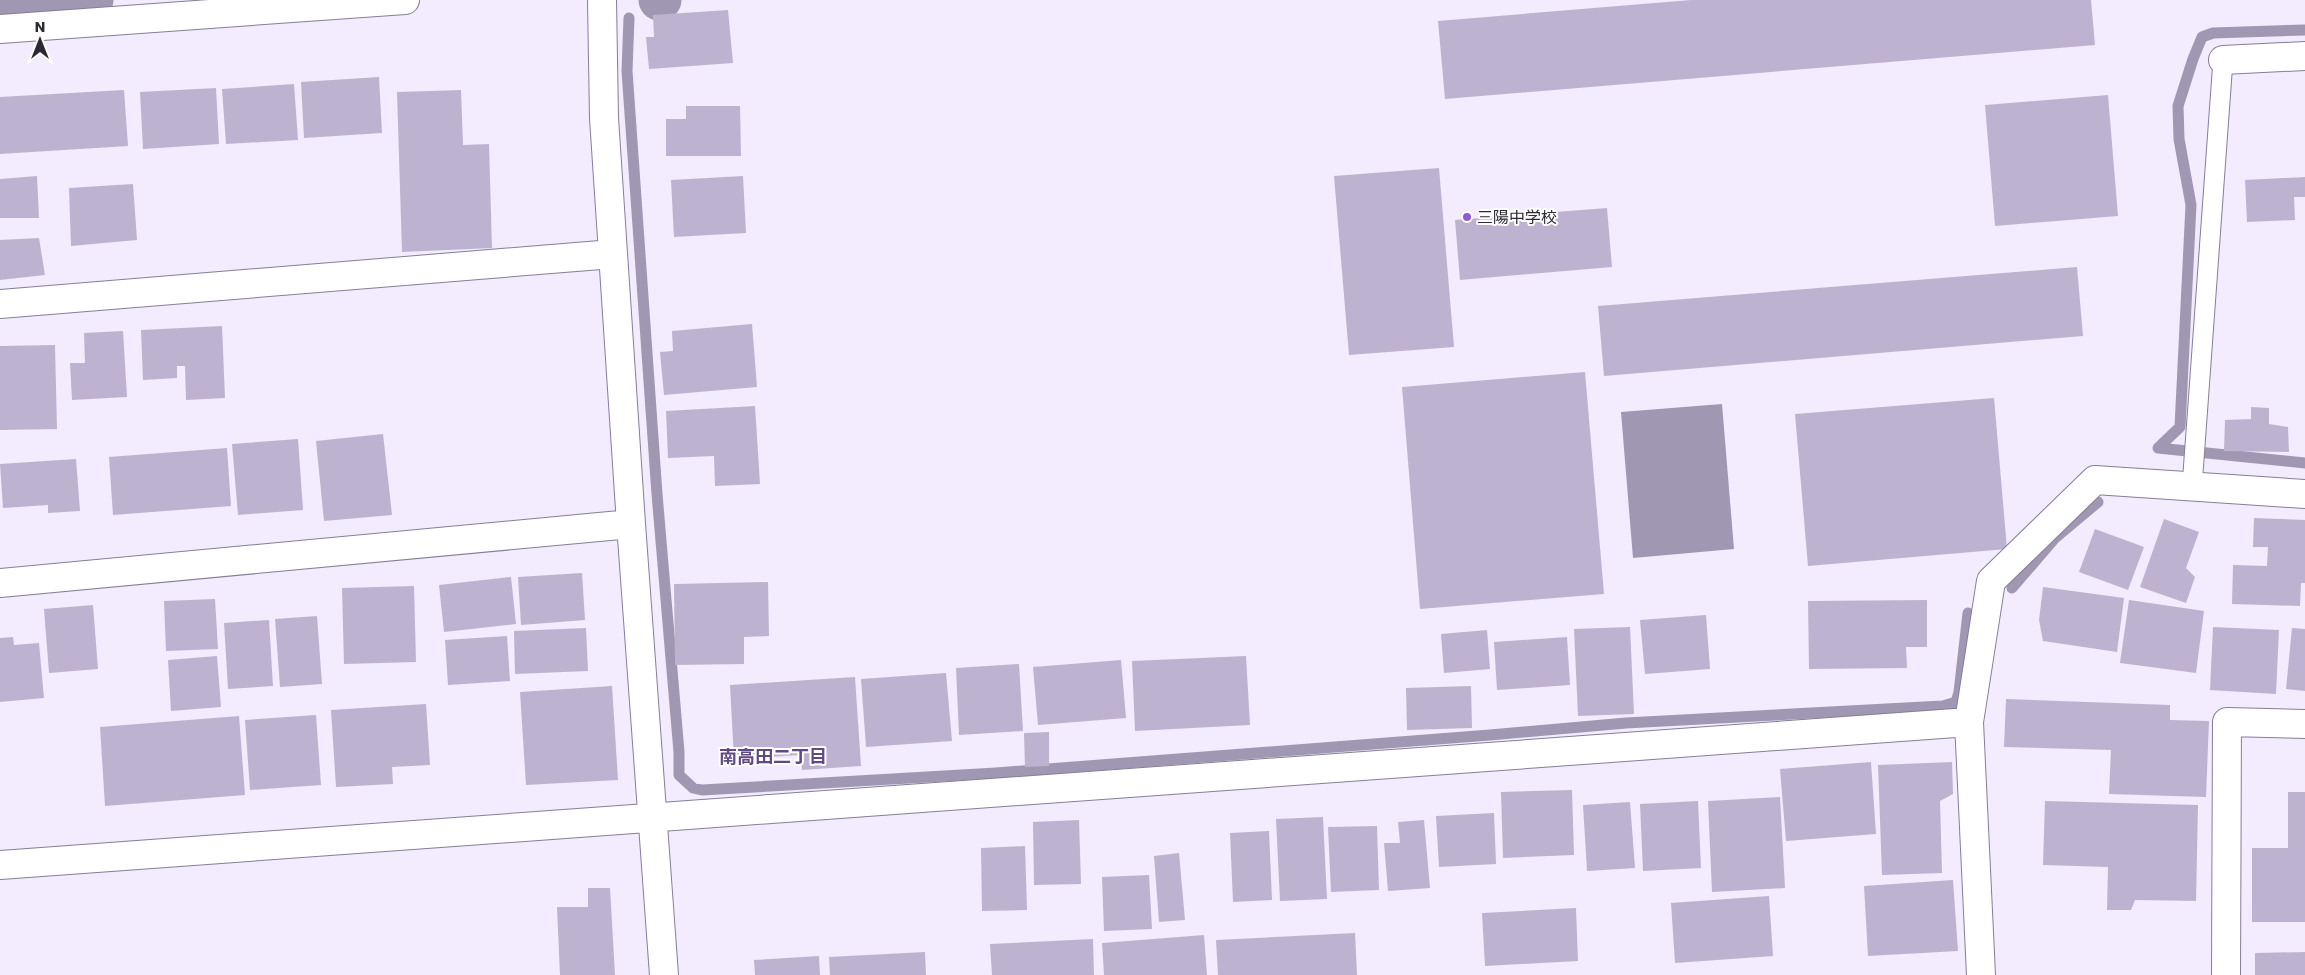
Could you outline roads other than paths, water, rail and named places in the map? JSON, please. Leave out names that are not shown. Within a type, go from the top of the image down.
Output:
[{"type":"street","points":[[0,29],[406,0]]},
{"type":"street","points":[[602,0],[604,118],[664,975]]},
{"type":"street","points":[[2223,60],[2305,56]]},
{"type":"street","points":[[0,304],[613,254]]},
{"type":"street","points":[[1981,975],[1969,722],[1991,581],[2094,480],[2193,477],[2305,494]]},
{"type":"street","points":[[0,583],[631,524]]},
{"type":"street","points":[[0,865],[653,816],[1969,722]]},
{"type":"street","points":[[2226,975],[2227,722],[2305,724]]},
{"type":"lane","points":[[2193,477],[2223,60]]},
{"type":"waterway","points":[[0,6],[93,0]]},
{"type":"waterway","points":[[629,18],[627,71],[657,494],[679,752],[679,775],[693,788],[702,790],[996,773],[1626,723],[1943,706],[1956,702],[1959,692],[1968,613]]},
{"type":"waterway","points":[[2158,448],[2180,427],[2191,205],[2179,139],[2178,106],[2193,59],[2202,37],[2213,33],[2305,30]]},
{"type":"waterway","points":[[2158,448],[2305,463]]},
{"type":"waterway","points":[[2012,588],[2055,538],[2098,502]]},
{"type":"place","name":"三陽中学校","points":[[1467,217]]},
{"type":"district","name":"南高田二丁目","points":[[773,757]]}]
